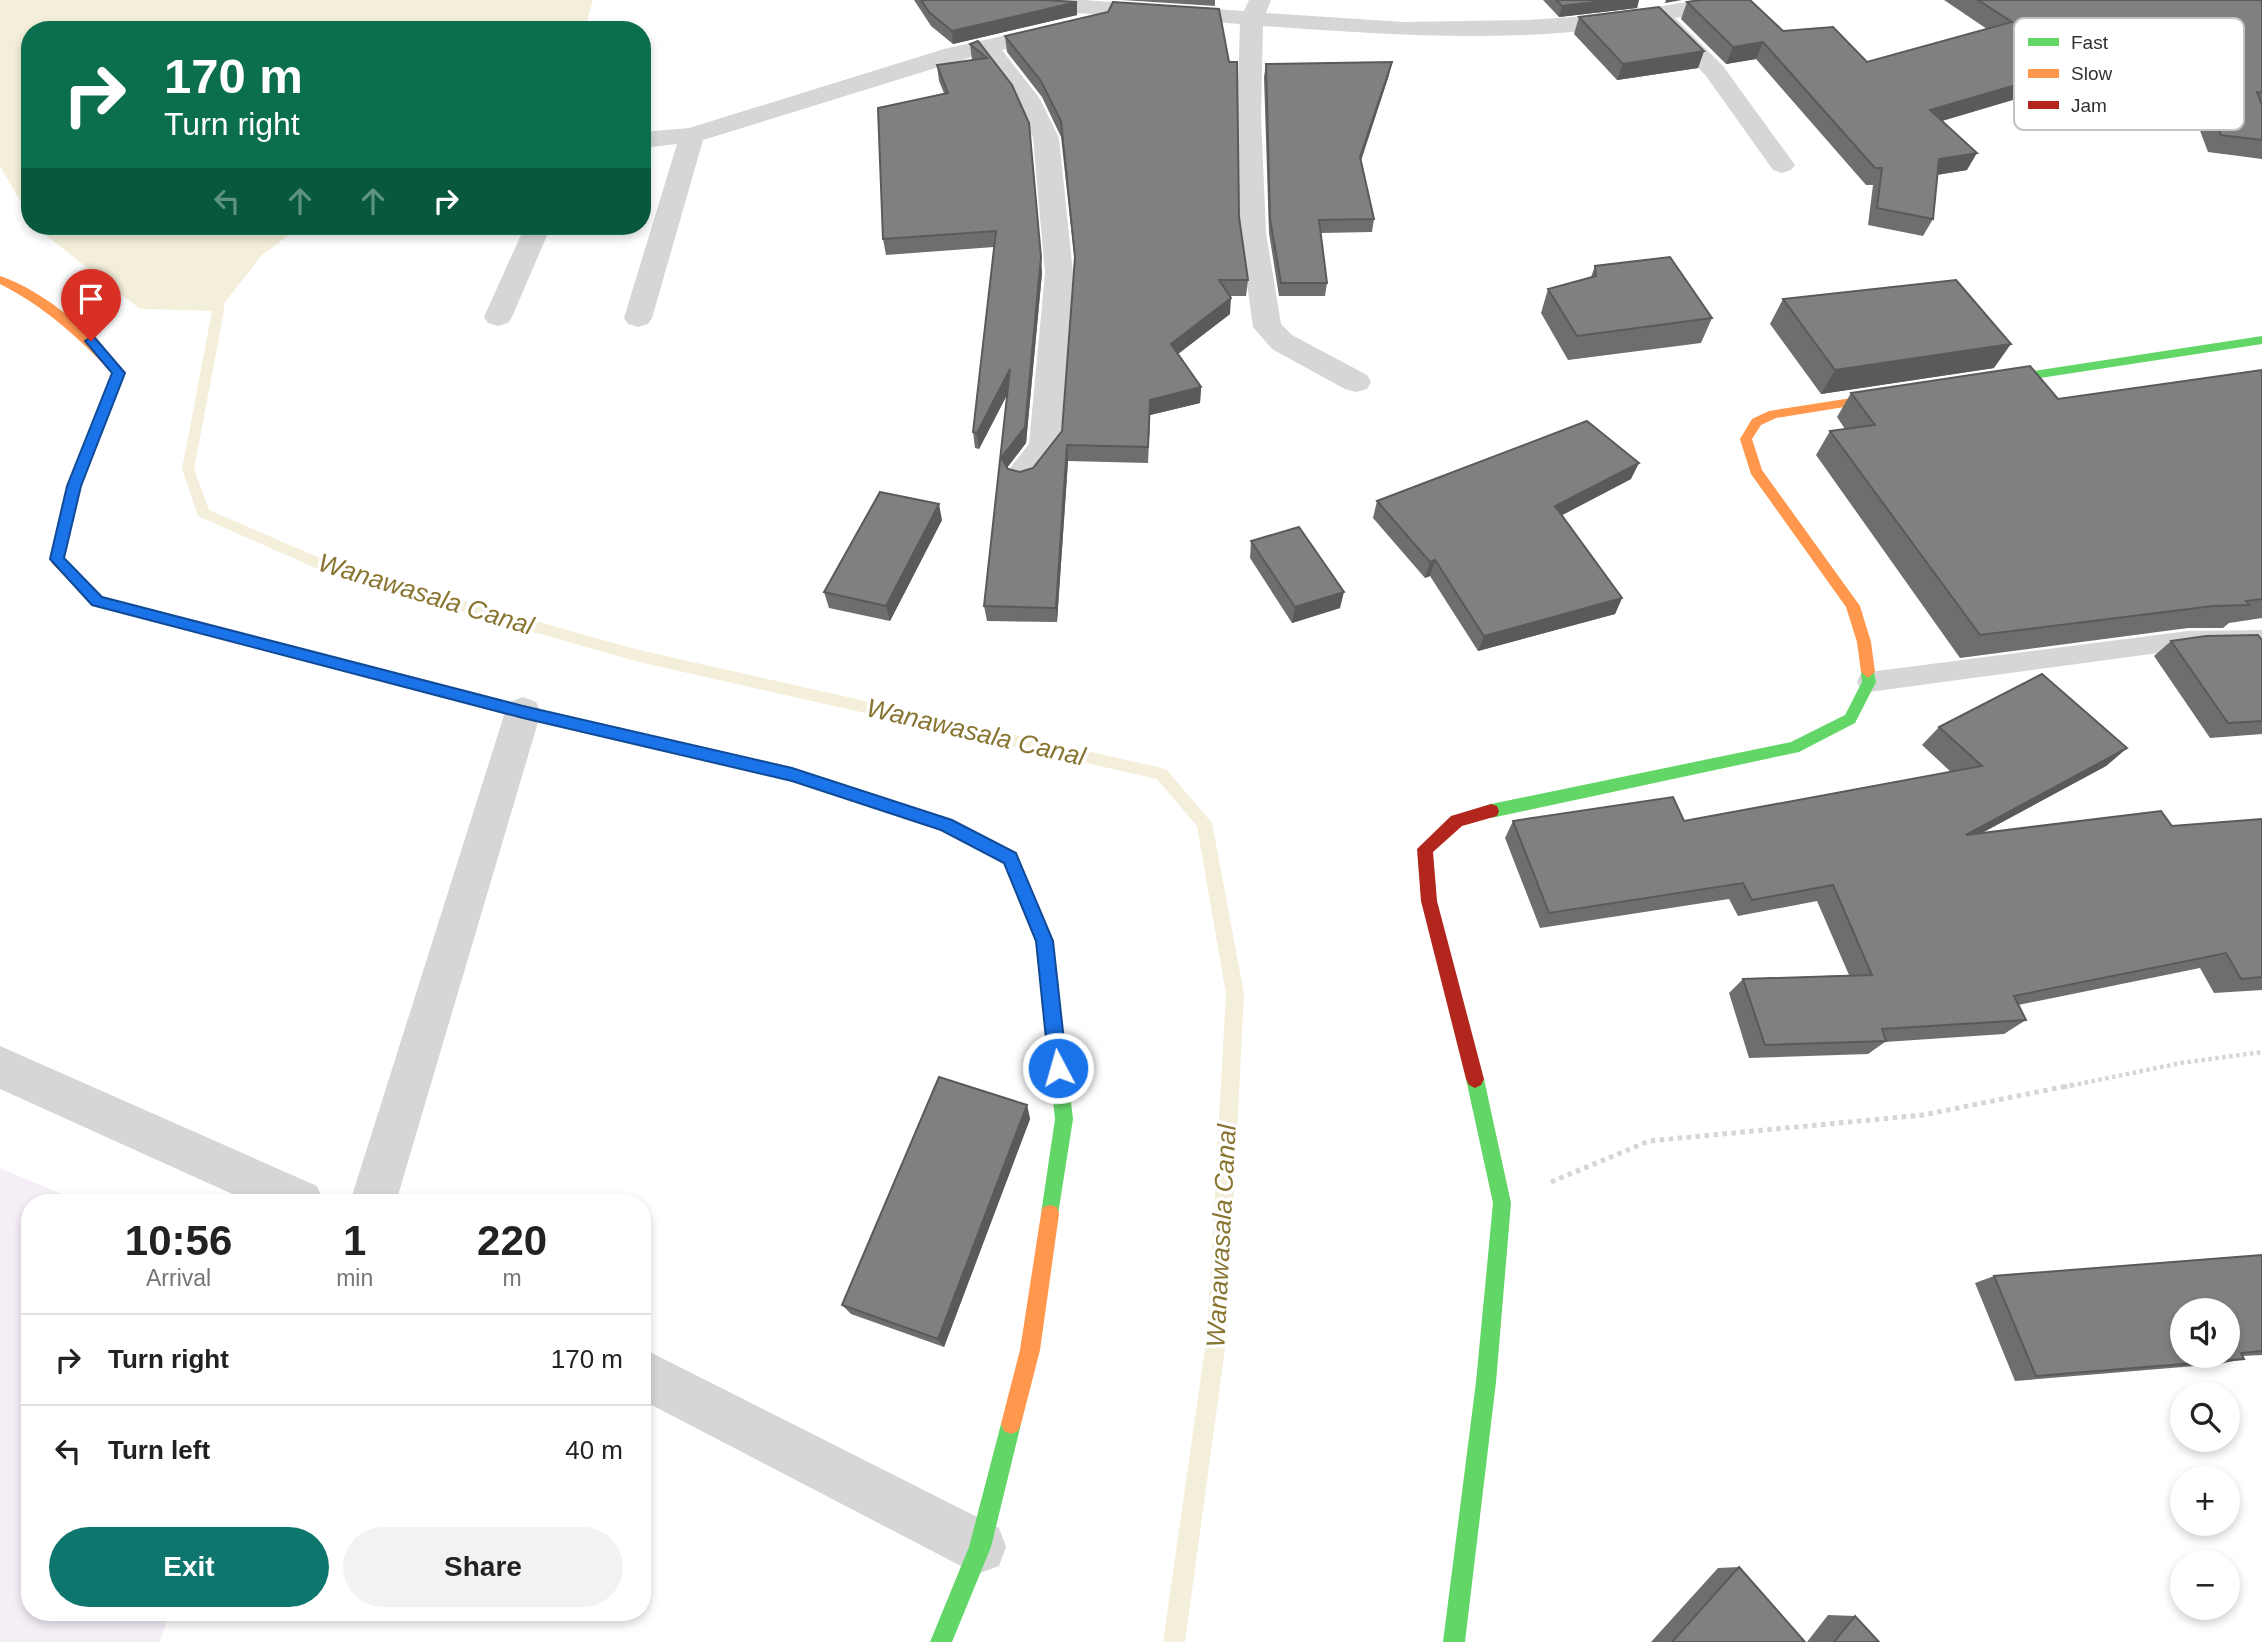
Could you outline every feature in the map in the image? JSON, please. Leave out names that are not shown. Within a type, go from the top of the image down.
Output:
[{"type":"street","points":[[985,0],[1129,12],[1256,10],[1404,29],[1618,22],[1652,8],[1735,0]]},
{"type":"street","points":[[1652,8],[1696,47],[1718,72],[1782,165]]},
{"type":"street","points":[[1256,10],[1249,116],[1253,233],[1267,327],[1283,342],[1356,382]]},
{"type":"street","points":[[651,139],[692,135],[860,81],[986,46],[1088,24],[1129,12]]},
{"type":"street","points":[[986,46],[1028,99],[1046,138],[1059,273],[1044,447],[1021,474]]},
{"type":"street","points":[[638,318],[692,135]]},
{"type":"street","points":[[498,317],[534,235]]},
{"type":"street","points":[[0,280],[40,303],[91,341],[119,373],[74,486],[57,559],[97,601],[523,712],[792,775],[946,825],[1010,858],[1044,941],[1064,1119],[1030,1350],[980,1547],[941,1642]]},
{"type":"street","points":[[1977,383],[2262,340]]},
{"type":"street","points":[[1454,1642],[1486,1382],[1502,1203],[1466,1040],[1429,901],[1425,849],[1457,821],[1512,805],[1794,748],[1850,719],[1869,682],[1864,642],[1853,606],[1756,471],[1746,439],[1756,422],[1773,414],[1909,393]]},
{"type":"street","points":[[375,1194],[523,712]]},
{"type":"street","points":[[0,1067],[283,1194]]},
{"type":"street","points":[[651,1378],[980,1547]]},
{"type":"lane","points":[[1869,682],[2188,640],[2262,639]]},
{"type":"path","points":[[1502,1203],[1649,1141],[1923,1115],[2181,1063],[2262,1052]]},
{"type":"shaded area","points":[[0,0],[593,0],[587,21],[21,21],[21,202],[0,166]]},
{"type":"shaded area","points":[[45,235],[289,235],[262,255],[218,311],[140,309]]},
{"type":"shaded area","points":[[0,1168],[62,1194],[21,1194],[21,1621],[167,1621],[159,1642],[0,1642]]},
{"type":"building","points":[[921,0],[1077,2],[952,31],[929,12]]},
{"type":"building","points":[[1556,0],[1610,0],[1562,6]]},
{"type":"building","points":[[1750,0],[1783,31],[1833,27],[1867,62],[2012,22],[1978,0],[2262,0],[2262,93],[2257,92],[2262,105],[2262,140],[2221,135],[2219,130],[2244,130],[2244,18],[2014,18],[2014,86],[1930,110],[1977,153],[1939,159],[1933,219],[1877,208],[1882,168],[1875,168],[1763,42],[1733,47],[1687,2]]},
{"type":"building","points":[[1113,2],[1219,9],[1229,62],[1237,62],[1239,217],[1248,280],[1219,280],[1231,298],[1171,344],[1201,387],[1150,400],[1148,447],[1067,445],[1056,608],[984,606],[1010,369],[977,433],[973,432],[996,231],[883,239],[878,108],[948,93],[937,65],[987,58],[970,44],[978,41],[1012,85],[1029,123],[1041,257],[1025,427],[1001,458],[1008,469],[1020,472],[1033,468],[1062,431],[1075,257],[1061,121],[1041,81],[1005,36],[1108,12]]},
{"type":"building","points":[[1659,7],[1704,51],[1623,64],[1579,17]]},
{"type":"building","points":[[1392,62],[1360,157],[1374,219],[1319,220],[1327,283],[1281,283],[1270,219],[1266,64]]},
{"type":"building","points":[[1670,257],[1712,318],[1577,336],[1548,289],[1596,276],[1595,266]]},
{"type":"building","points":[[1956,280],[2011,344],[1835,370],[1783,299]]},
{"type":"building","points":[[2030,366],[2058,399],[2262,370],[2262,599],[2246,601],[2249,605],[2213,606],[1980,635],[1830,431],[1875,425],[1851,393]]},
{"type":"building","points":[[1587,421],[1639,463],[1555,506],[1622,598],[1484,636],[1435,560],[1430,562],[1377,501]]},
{"type":"building","points":[[880,492],[939,504],[886,606],[824,592]]},
{"type":"building","points":[[1299,527],[1344,592],[1295,607],[1251,541]]},
{"type":"building","points":[[2258,635],[2262,640],[2262,721],[2228,723],[2171,641],[2206,636]]},
{"type":"building","points":[[2042,674],[2127,748],[1966,835],[2161,811],[2172,826],[2262,819],[2262,977],[2241,979],[2226,953],[2014,996],[2026,1020],[1882,1029],[1886,1041],[1765,1045],[1743,979],[1872,975],[1833,885],[1752,900],[1743,883],[1549,913],[1513,821],[1673,797],[1684,821],[1982,766],[1939,727]]},
{"type":"building","points":[[939,1077],[1027,1105],[938,1339],[842,1305]]},
{"type":"building","points":[[2262,1255],[2262,1351],[2241,1353],[2244,1359],[2240,1359],[2240,1298],[2170,1298],[2170,1365],[2036,1376],[1994,1276]]},
{"type":"building","points":[[1739,1567],[1805,1642],[1672,1642]]},
{"type":"building","points":[[1855,1616],[1879,1642],[1834,1642]]},
{"type":"waterway","name":"Wanawasala Canal","points":[[218,291],[218,311],[188,469],[203,513],[332,569],[635,655],[1162,774],[1204,823],[1235,994],[1217,1334],[1174,1642]]},
{"type":"traffic: fast","points":[[1987,382],[2262,340]]},
{"type":"traffic: fast","points":[[1491,811],[1794,748],[1850,719],[1869,682],[1868,672]]},
{"type":"traffic: fast","points":[[649,741],[792,775],[946,825],[1010,858],[1044,941],[1064,1119],[1050,1214]]},
{"type":"traffic: fast","points":[[1454,1642],[1486,1382],[1502,1203],[1475,1079]]},
{"type":"traffic: fast","points":[[941,1642],[980,1547],[1011,1424]]},
{"type":"traffic: slow","points":[[0,280],[34,298],[64,320],[119,373],[87,454]]},
{"type":"traffic: slow","points":[[1868,672],[1864,642],[1853,606],[1756,471],[1746,439],[1756,422],[1773,414],[1896,395]]},
{"type":"traffic: slow","points":[[202,628],[523,712],[649,741]]},
{"type":"traffic: slow","points":[[1011,1424],[1030,1350],[1050,1214]]},
{"type":"traffic: jam","points":[[87,454],[74,486],[57,559],[97,601],[202,628]]},
{"type":"traffic: jam","points":[[1475,1079],[1429,901],[1425,849],[1457,821],[1491,811]]},
{"type":"route","points":[[91,341],[119,373],[74,486],[57,559],[97,601],[523,712],[792,775],[946,825],[1010,858],[1044,941],[1058,1068]]}]
